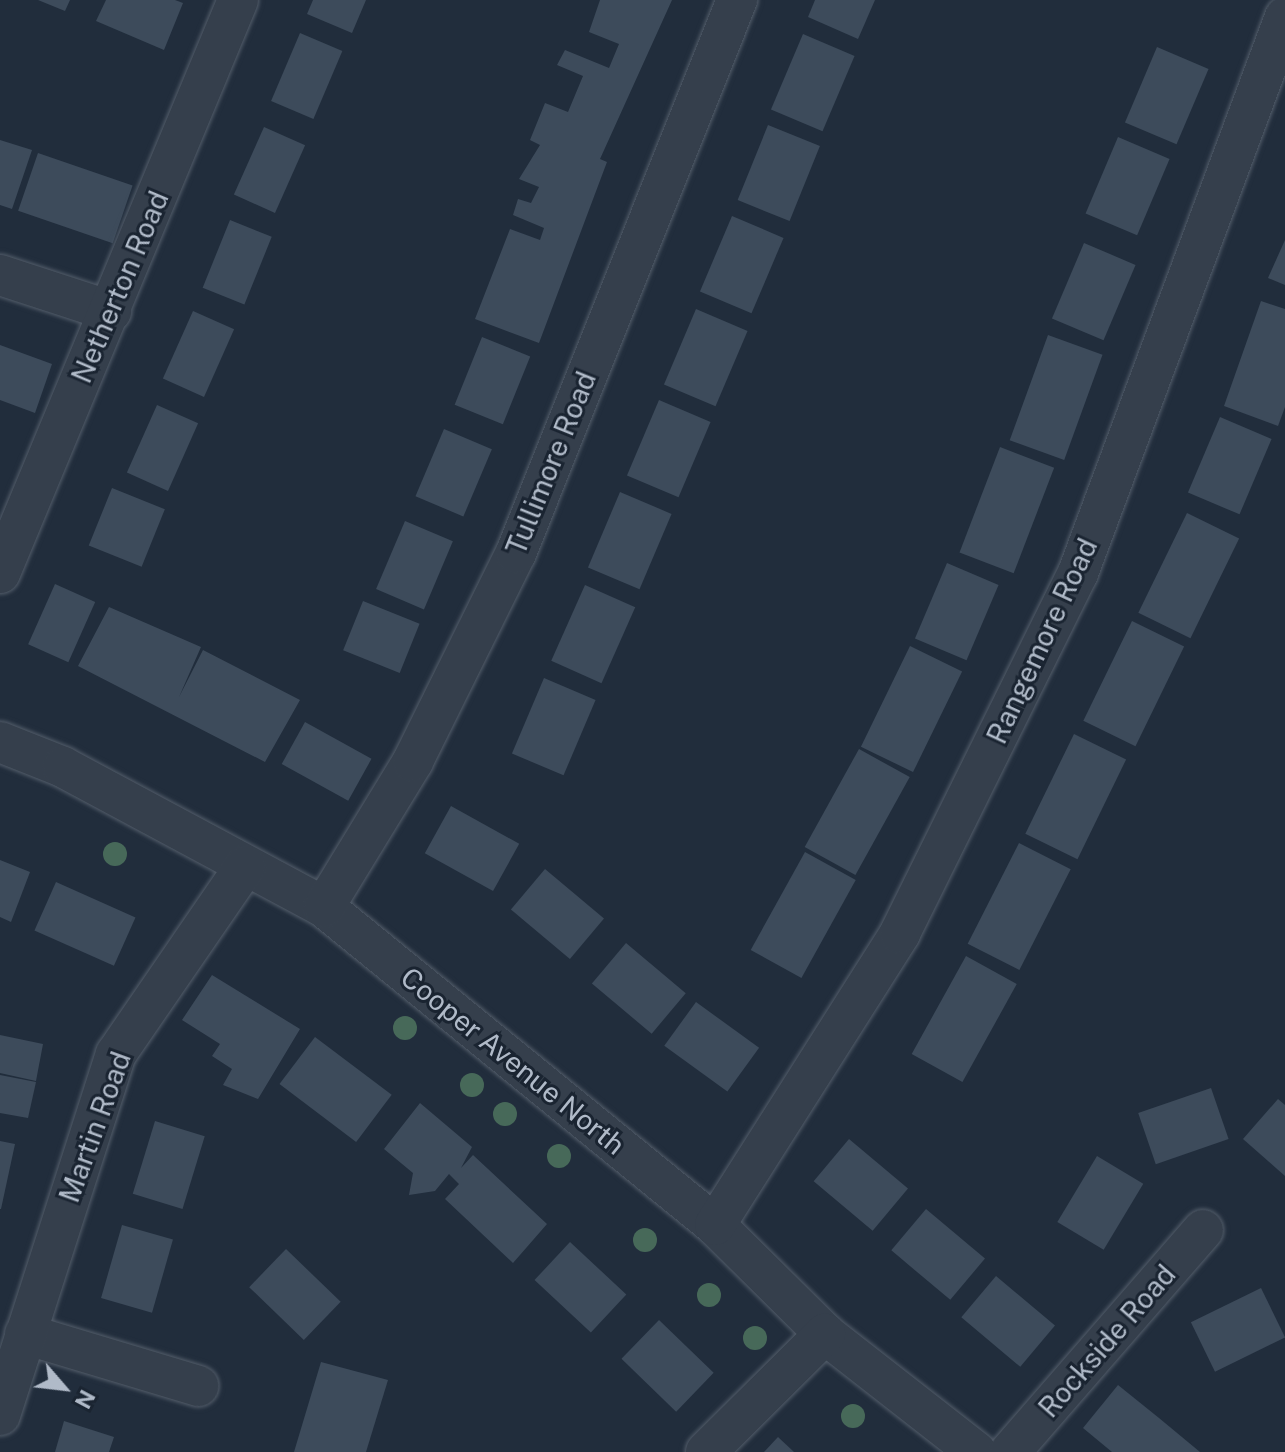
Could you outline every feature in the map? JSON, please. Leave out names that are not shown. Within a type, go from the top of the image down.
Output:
[{"type":"street","name":"Netherton Road","points":[[0,573],[238,0]]},
{"type":"street","name":"Tullimore Road","points":[[324,907],[413,761],[516,553],[737,0]]},
{"type":"street","name":"Rangemore Road","points":[[715,1225],[900,933],[1078,573],[1285,17]]},
{"type":"street","points":[[0,275],[111,311]]},
{"type":"street","name":"Cooper Avenue North","points":[[0,742],[63,767],[324,907],[715,1225],[825,1334],[976,1452]]},
{"type":"street","name":"Martin Road","points":[[0,1415],[116,1054],[245,866]]},
{"type":"street","name":"Rockside Road","points":[[1010,1452],[1203,1230]]},
{"type":"street","points":[[25,1334],[198,1386]]},
{"type":"street","points":[[706,1452],[825,1334]]},
{"type":"building","points":[[38,0],[70,0],[65,11]]},
{"type":"building","points":[[106,0],[175,0],[183,3],[164,50],[96,21]]},
{"type":"building","points":[[313,0],[366,0],[352,33],[307,14]]},
{"type":"building","points":[[600,0],[672,0],[600,159],[607,162],[539,343],[475,319],[510,229],[540,240],[544,228],[513,215],[518,199],[531,203],[539,187],[519,179],[540,145],[530,140],[545,103],[568,112],[583,76],[557,65],[565,50],[609,68],[619,44],[589,32]]},
{"type":"building","points":[[815,0],[875,0],[858,39],[808,17]]},
{"type":"building","points":[[300,33],[342,51],[313,119],[271,101]]},
{"type":"building","points":[[803,34],[855,56],[823,131],[771,109]]},
{"type":"building","points":[[1157,47],[1209,69],[1177,144],[1125,122]]},
{"type":"building","points":[[768,125],[820,146],[790,221],[738,200]]},
{"type":"building","points":[[264,127],[305,145],[275,213],[234,195]]},
{"type":"building","points":[[1118,137],[1170,159],[1137,235],[1086,213]]},
{"type":"building","points":[[0,140],[32,150],[12,209],[0,205]]},
{"type":"building","points":[[38,153],[133,186],[113,243],[18,211]]},
{"type":"building","points":[[732,216],[784,238],[752,313],[700,291]]},
{"type":"building","points":[[230,220],[272,237],[244,305],[203,288]]},
{"type":"building","points":[[1285,240],[1285,285],[1268,278]]},
{"type":"building","points":[[1084,243],[1136,265],[1104,340],[1052,318]]},
{"type":"building","points":[[1261,301],[1285,309],[1285,407],[1278,426],[1224,406]]},
{"type":"building","points":[[696,309],[748,331],[716,406],[664,384]]},
{"type":"building","points":[[193,311],[234,329],[204,397],[163,379]]},
{"type":"building","points":[[1048,335],[1103,355],[1064,460],[1010,440]]},
{"type":"building","points":[[482,337],[530,356],[503,424],[455,405]]},
{"type":"building","points":[[0,345],[52,364],[35,413],[0,400]]},
{"type":"building","points":[[659,400],[711,422],[679,497],[627,475]]},
{"type":"building","points":[[157,405],[198,423],[168,491],[127,473]]},
{"type":"building","points":[[1220,417],[1272,439],[1240,514],[1188,492]]},
{"type":"building","points":[[444,429],[492,449],[463,517],[415,496]]},
{"type":"building","points":[[1000,447],[1054,468],[1014,573],[960,552]]},
{"type":"building","points":[[112,488],[165,509],[142,567],[89,545]]},
{"type":"building","points":[[620,492],[672,514],[640,589],[588,567]]},
{"type":"building","points":[[1187,513],[1239,538],[1190,638],[1138,613]]},
{"type":"building","points":[[405,521],[453,541],[424,609],[376,589]]},
{"type":"building","points":[[947,563],[999,585],[967,660],[915,638]]},
{"type":"building","points":[[55,584],[95,602],[68,662],[28,644]]},
{"type":"building","points":[[585,585],[635,607],[601,683],[551,661]]},
{"type":"building","points":[[363,601],[420,624],[400,673],[343,650]]},
{"type":"building","points":[[109,607],[201,647],[179,697],[203,650],[300,700],[265,762],[78,666]]},
{"type":"building","points":[[1132,621],[1184,646],[1135,746],[1083,721]]},
{"type":"building","points":[[910,646],[962,671],[913,772],[861,747]]},
{"type":"building","points":[[544,678],[596,700],[564,775],[512,753]]},
{"type":"building","points":[[305,722],[371,759],[348,801],[282,764]]},
{"type":"building","points":[[1074,734],[1126,759],[1077,859],[1025,834]]},
{"type":"building","points":[[859,749],[910,777],[855,875],[805,847]]},
{"type":"building","points":[[451,806],[519,844],[493,891],[425,853]]},
{"type":"building","points":[[1019,843],[1071,869],[1019,970],[968,944]]},
{"type":"building","points":[[805,852],[856,880],[801,978],[751,950]]},
{"type":"building","points":[[0,860],[30,872],[11,922],[0,917]]},
{"type":"building","points":[[545,869],[604,918],[570,959],[511,910]]},
{"type":"building","points":[[56,882],[135,917],[114,966],[34,930]]},
{"type":"building","points":[[626,943],[686,993],[652,1034],[592,984]]},
{"type":"building","points":[[966,956],[1017,984],[962,1082],[912,1054]]},
{"type":"building","points":[[212,975],[300,1029],[258,1099],[223,1085],[232,1069],[212,1056],[220,1044],[182,1020]]},
{"type":"building","points":[[696,1002],[759,1048],[727,1092],[664,1046]]},
{"type":"building","points":[[0,1035],[43,1044],[36,1081],[0,1073]]},
{"type":"building","points":[[315,1037],[392,1095],[356,1142],[279,1084]]},
{"type":"building","points":[[0,1075],[36,1082],[28,1118],[0,1113]]},
{"type":"building","points":[[1211,1088],[1229,1139],[1156,1164],[1138,1113]]},
{"type":"building","points":[[1278,1099],[1285,1105],[1285,1176],[1243,1139]]},
{"type":"building","points":[[420,1103],[472,1147],[461,1168],[473,1155],[547,1224],[513,1263],[445,1199],[459,1184],[449,1174],[435,1191],[409,1195],[413,1173],[384,1149]]},
{"type":"building","points":[[155,1121],[205,1136],[183,1209],[133,1194]]},
{"type":"building","points":[[849,1139],[908,1188],[873,1231],[814,1181]]},
{"type":"building","points":[[0,1141],[15,1144],[1,1209],[0,1209]]},
{"type":"building","points":[[1097,1156],[1143,1184],[1104,1250],[1057,1222]]},
{"type":"building","points":[[926,1209],[985,1258],[950,1300],[891,1250]]},
{"type":"building","points":[[122,1225],[173,1240],[152,1313],[101,1298]]},
{"type":"building","points":[[570,1242],[626,1295],[591,1333],[535,1280]]},
{"type":"building","points":[[286,1249],[341,1302],[304,1340],[249,1287]]},
{"type":"building","points":[[996,1276],[1055,1325],[1020,1367],[961,1317]]},
{"type":"building","points":[[1261,1288],[1285,1337],[1215,1372],[1191,1322]]},
{"type":"building","points":[[659,1320],[714,1373],[676,1412],[621,1359]]},
{"type":"building","points":[[321,1362],[388,1380],[366,1452],[294,1452]]},
{"type":"building","points":[[1118,1385],[1200,1452],[1112,1452],[1083,1428]]},
{"type":"building","points":[[64,1421],[114,1437],[109,1452],[55,1452]]},
{"type":"building","points":[[778,1437],[794,1452],[764,1452]]}]
